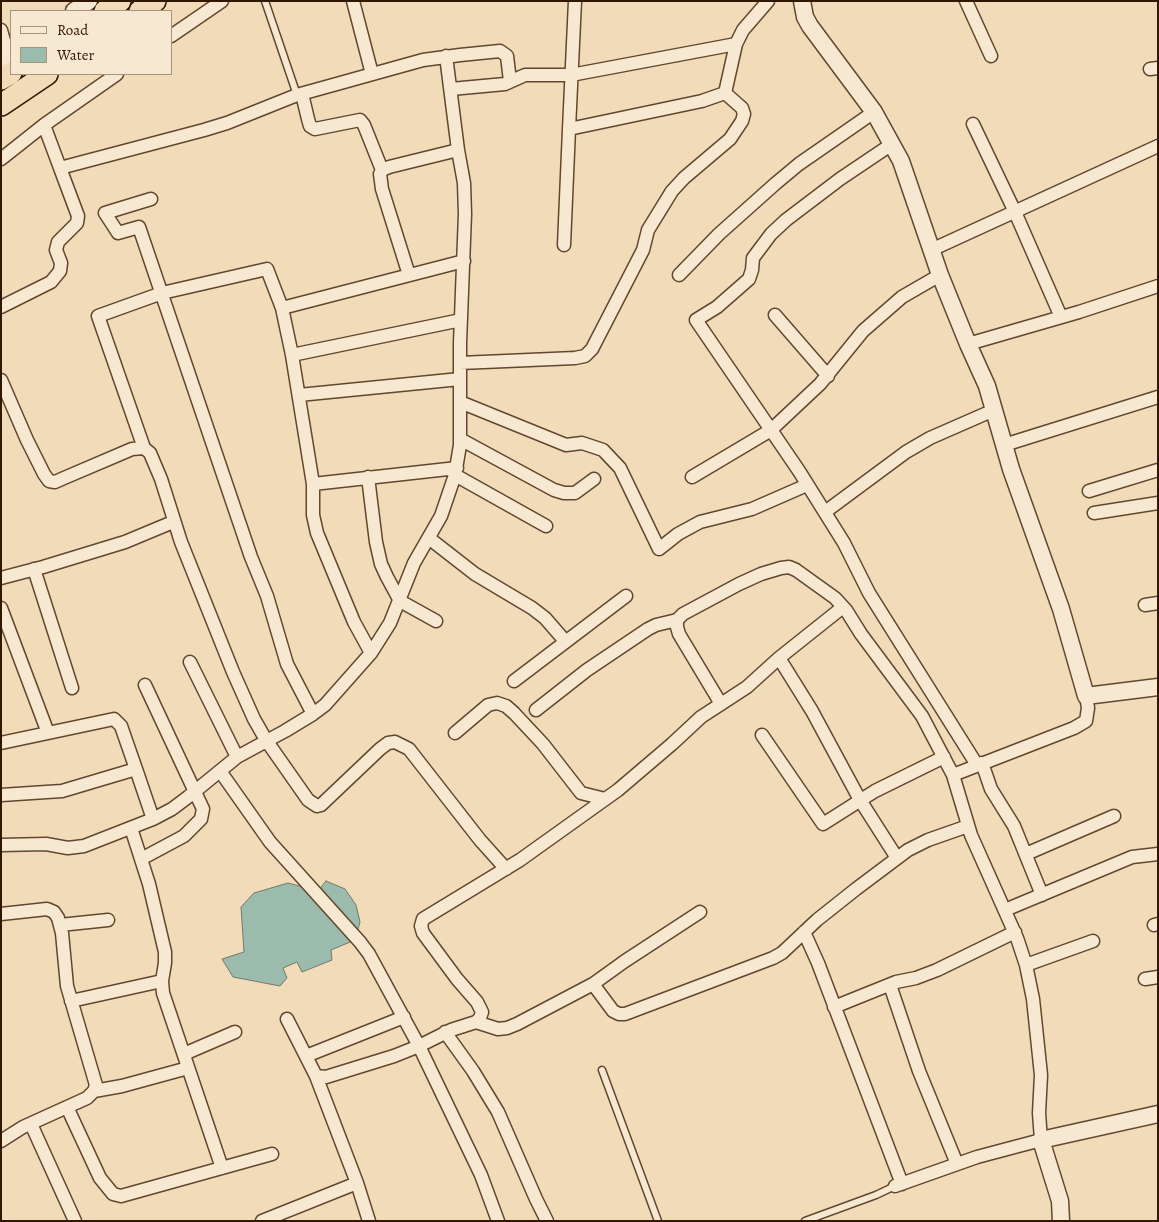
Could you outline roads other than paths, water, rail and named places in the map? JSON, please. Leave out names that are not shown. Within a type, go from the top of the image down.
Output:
[{"type":"highway","points":[[106,10],[120,1]]},
{"type":"highway","points":[[142,10],[155,1]]},
{"type":"highway","points":[[1,79],[8,60]]},
{"type":"highway","points":[[1,105],[46,75]]},
{"type":"street","points":[[76,10],[89,1]]},
{"type":"street","points":[[172,35],[222,1]]},
{"type":"street","points":[[354,1],[372,74]]},
{"type":"street","points":[[564,245],[575,1]]},
{"type":"street","points":[[726,93],[736,44],[743,30],[768,1]]},
{"type":"street","points":[[802,1],[805,16],[810,26],[874,112],[906,174],[940,275],[981,372],[1004,445],[1061,609],[1086,696],[1088,708],[1086,721],[1074,728],[952,775]]},
{"type":"street","points":[[966,1],[990,56]]},
{"type":"street","points":[[1,30],[8,60]]},
{"type":"street","points":[[451,89],[498,85],[525,75],[571,74],[736,44]]},
{"type":"street","points":[[60,168],[212,128],[299,95],[423,60],[500,51],[507,56],[510,81]]},
{"type":"street","points":[[1,845],[46,844],[68,848],[84,846],[172,809],[238,757],[313,714],[330,699],[371,653],[390,623],[414,563],[442,516],[456,472],[460,438],[460,363],[465,197],[446,56]]},
{"type":"street","points":[[1,159],[44,125],[116,75]]},
{"type":"street","points":[[569,128],[702,101],[726,93]]},
{"type":"street","points":[[460,363],[575,358],[584,356],[592,349],[643,250],[648,230],[668,197],[684,178],[730,140],[742,121],[744,114],[742,108],[726,93]]},
{"type":"street","points":[[299,95],[310,126],[315,129],[360,120],[364,125],[382,170],[379,179],[410,274]]},
{"type":"street","points":[[679,275],[719,234],[775,184],[799,164],[874,112]]},
{"type":"street","points":[[973,124],[1015,212],[1061,317]]},
{"type":"street","points":[[1,307],[51,282],[60,271],[61,263],[56,250],[58,242],[77,223],[78,216],[44,125]]},
{"type":"street","points":[[892,144],[840,178],[786,220],[771,234],[753,258],[752,270],[748,278],[717,307],[696,320],[825,512],[844,543],[874,601],[980,764],[991,789],[1014,826],[1042,895]]},
{"type":"street","points":[[931,250],[1158,146]]},
{"type":"street","points":[[382,170],[458,150]]},
{"type":"street","points":[[151,199],[105,213],[118,233],[139,227],[251,557],[267,596],[287,664],[313,714]]},
{"type":"street","points":[[282,308],[464,261]]},
{"type":"street","points":[[371,653],[354,622],[317,533],[313,516],[313,484],[292,354],[282,308],[267,269],[162,292],[98,316],[144,448],[154,460],[173,522],[254,719],[266,740],[308,800],[317,806],[326,801],[388,743],[395,742],[409,749],[474,833],[506,869]]},
{"type":"street","points":[[692,476],[771,430],[828,376],[863,331],[902,297],[940,275]]},
{"type":"street","points":[[968,344],[1158,286]]},
{"type":"street","points":[[775,315],[828,376]]},
{"type":"street","points":[[292,354],[461,320]]},
{"type":"street","points":[[299,395],[460,379]]},
{"type":"street","points":[[1,380],[27,440],[49,481],[55,482],[132,450],[144,448]]},
{"type":"street","points":[[1004,445],[1158,397]]},
{"type":"street","points":[[460,402],[566,445],[587,444],[603,450],[620,468],[659,549],[678,534],[700,522],[746,511],[807,485]]},
{"type":"street","points":[[825,512],[906,452],[930,438],[994,410]]},
{"type":"street","points":[[460,438],[554,490],[564,493],[575,493],[594,479]]},
{"type":"street","points":[[1090,491],[1158,470]]},
{"type":"street","points":[[313,484],[368,477],[456,472],[546,526]]},
{"type":"street","points":[[368,477],[376,542],[386,577],[400,601],[436,621]]},
{"type":"street","points":[[1094,513],[1158,503]]},
{"type":"street","points":[[1,578],[138,538],[173,522]]},
{"type":"street","points":[[430,539],[475,574],[532,608],[545,618],[565,641]]},
{"type":"street","points":[[536,710],[587,670],[648,629],[677,620],[683,614],[761,574],[789,567],[835,598],[916,705],[952,775],[968,826],[1015,932],[1026,965],[1033,999],[1041,1075],[1039,1113],[1041,1140],[1060,1201],[1061,1221]]},
{"type":"street","points":[[34,569],[72,688]]},
{"type":"street","points":[[514,681],[626,596]]},
{"type":"street","points":[[316,1076],[326,1077],[394,1056],[419,1046],[445,1032],[476,1022],[482,1012],[477,1002],[423,933],[421,926],[423,919],[506,869],[632,779],[701,716],[747,687],[779,658],[843,607]]},
{"type":"street","points":[[1,608],[48,733]]},
{"type":"street","points":[[677,620],[676,627],[679,634],[721,704]]},
{"type":"street","points":[[779,658],[808,705],[860,800],[897,858]]},
{"type":"street","points":[[190,662],[238,757]]},
{"type":"street","points":[[141,859],[184,836],[201,819],[203,809],[145,685]]},
{"type":"street","points":[[1086,696],[1158,687]]},
{"type":"street","points":[[455,733],[488,705],[497,703],[506,706],[542,744],[581,793],[605,799]]},
{"type":"street","points":[[1,743],[114,719],[120,726],[153,818]]},
{"type":"street","points":[[762,735],[823,824],[894,781],[944,757]]},
{"type":"street","points":[[1,795],[62,791],[136,769]]},
{"type":"street","points":[[220,771],[270,842],[364,947],[419,1046],[481,1175],[498,1221]]},
{"type":"street","points":[[1026,854],[1114,816]]},
{"type":"street","points":[[593,984],[613,1011],[625,1014],[773,958],[782,953],[856,889],[908,850],[928,840],[968,826]]},
{"type":"street","points":[[130,828],[151,890],[165,952],[162,981],[167,1005],[222,1168]]},
{"type":"street","points":[[1005,910],[1132,857],[1158,854]]},
{"type":"street","points":[[1,914],[47,909],[54,912],[58,918],[67,986],[96,1085],[94,1091],[87,1098],[1,1140]]},
{"type":"street","points":[[476,1022],[498,1029],[507,1028],[593,984],[700,912]]},
{"type":"street","points":[[60,926],[108,920]]},
{"type":"street","points":[[804,932],[834,1007],[898,1185],[999,1150],[1158,1114]]},
{"type":"street","points":[[834,1007],[890,985],[937,970],[1015,932]]},
{"type":"street","points":[[1026,965],[1093,941]]},
{"type":"street","points":[[71,1001],[162,981]]},
{"type":"street","points":[[890,985],[919,1071],[957,1164]]},
{"type":"street","points":[[306,1056],[404,1017]]},
{"type":"street","points":[[287,1019],[316,1076],[357,1183],[368,1221]]},
{"type":"street","points":[[184,1054],[235,1032]]},
{"type":"street","points":[[445,1032],[473,1071],[498,1112],[547,1221]]},
{"type":"street","points":[[94,1091],[122,1086],[188,1068]]},
{"type":"street","points":[[66,1107],[100,1178],[113,1194],[120,1196],[272,1154]]},
{"type":"street","points":[[31,1124],[75,1221]]},
{"type":"street","points":[[262,1221],[357,1183]]},
{"type":"lane","points":[[265,1],[299,95]]},
{"type":"lane","points":[[602,1070],[658,1221]]},
{"type":"lane","points":[[805,1221],[898,1185]]},
{"type":"water","points":[[326,881],[345,889],[356,905],[360,922],[355,940],[331,950],[332,960],[302,972],[297,962],[283,968],[287,978],[280,986],[233,977],[222,959],[244,952],[241,907],[254,893],[288,883],[318,891]]}]
